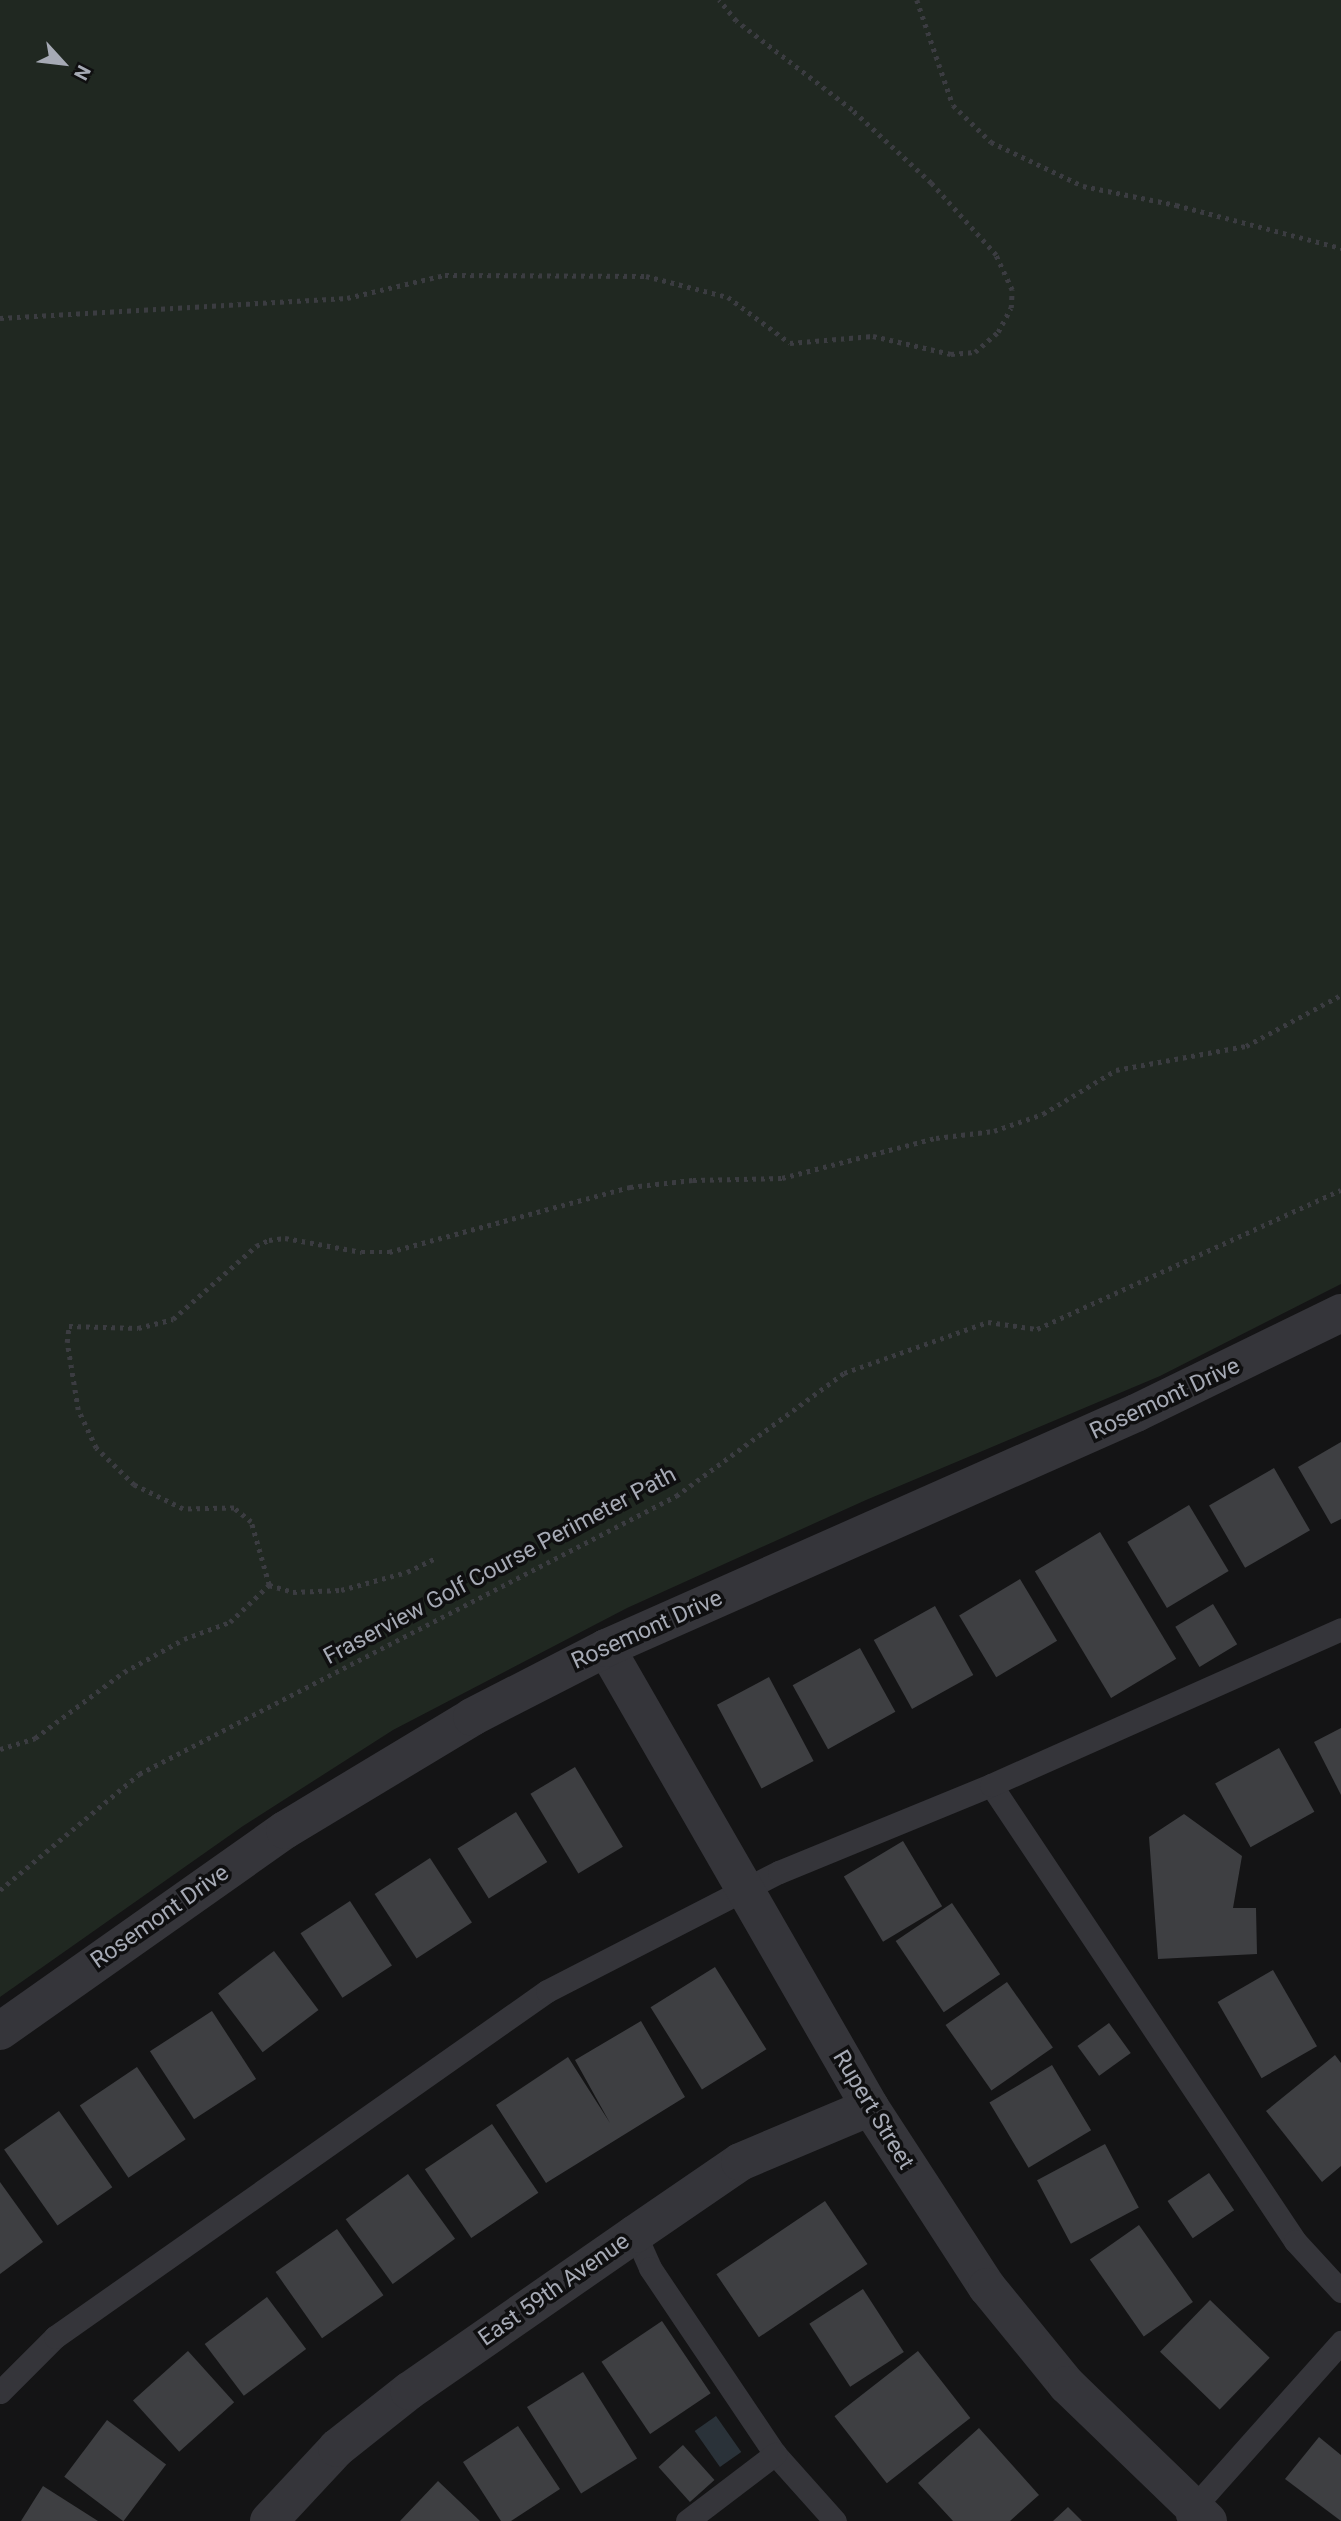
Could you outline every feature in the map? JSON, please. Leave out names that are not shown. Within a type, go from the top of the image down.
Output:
[{"type":"street","name":"Rosemont Drive","points":[[0,2031],[285,1830],[400,1756],[606,1648],[1136,1413],[1341,1313]]},
{"type":"street","name":"Rupert Street","points":[[606,1648],[870,2107],[987,2287],[1067,2385],[1194,2517]]},
{"type":"street","name":"East 59th Avenue","points":[[270,2521],[337,2448],[399,2399],[635,2234],[740,2162],[870,2107]]},
{"type":"lane","points":[[0,2392],[55,2337],[547,1991],[744,1889],[991,1785],[1341,1629]]},
{"type":"lane","points":[[991,1785],[1296,2242],[1341,2291]]},
{"type":"lane","points":[[635,2234],[650,2268],[775,2454],[835,2521]]},
{"type":"lane","points":[[1194,2517],[1341,2342]]},
{"type":"lane","points":[[687,2521],[775,2454]]},
{"type":"path","points":[[0,318],[346,298],[445,275],[646,276],[728,298],[790,343],[873,336],[951,354],[975,352],[998,332],[1011,308],[1012,290],[996,255],[930,183],[852,110],[736,21],[719,0]]},
{"type":"path","points":[[917,0],[953,105],[991,142],[1083,186],[1176,205],[1341,248]]},
{"type":"path","points":[[268,1585],[251,1522],[234,1508],[183,1508],[134,1485],[96,1448],[78,1410],[67,1342],[69,1326],[138,1328],[173,1319],[256,1245],[270,1240],[285,1238],[362,1252],[389,1252],[630,1187],[782,1178],[936,1138],[993,1131],[1043,1114],[1115,1070],[1246,1045],[1341,995]]},
{"type":"path","name":"Fraserview Golf Course Perimeter Path","points":[[0,1889],[139,1774],[676,1496],[844,1373],[988,1322],[1037,1329],[1341,1190]]},
{"type":"path","points":[[268,1585],[293,1592],[341,1590],[407,1572],[436,1558]]},
{"type":"path","points":[[0,1749],[35,1738],[136,1665],[184,1639],[230,1622],[268,1585]]},
{"type":"shaded area","points":[[0,0],[1341,0],[1341,1284],[1160,1376],[866,1500],[627,1608],[393,1730],[243,1826],[0,1997]]},
{"type":"shaded area","points":[[716,2416],[741,2452],[720,2467],[695,2431]]},
{"type":"building","points":[[1341,1442],[1341,1519],[1331,1524],[1298,1467]]},
{"type":"building","points":[[1274,1468],[1310,1530],[1245,1568],[1209,1506]]},
{"type":"building","points":[[1189,1505],[1229,1571],[1167,1608],[1127,1542]]},
{"type":"building","points":[[1100,1532],[1176,1659],[1111,1698],[1035,1571]]},
{"type":"building","points":[[1020,1579],[1057,1641],[996,1677],[959,1616]]},
{"type":"building","points":[[1213,1604],[1237,1644],[1199,1667],[1175,1627]]},
{"type":"building","points":[[935,1606],[973,1675],[912,1709],[874,1640]]},
{"type":"building","points":[[860,1648],[895,1712],[828,1749],[793,1685]]},
{"type":"building","points":[[769,1677],[814,1761],[762,1789],[717,1705]]},
{"type":"building","points":[[1341,1728],[1341,1795],[1314,1742]]},
{"type":"building","points":[[1279,1748],[1314,1812],[1251,1847],[1215,1783]]},
{"type":"building","points":[[575,1767],[623,1847],[578,1873],[530,1794]]},
{"type":"building","points":[[516,1812],[547,1862],[489,1899],[457,1849]]},
{"type":"building","points":[[1184,1814],[1242,1856],[1233,1908],[1256,1908],[1257,1954],[1158,1959],[1149,1837]]},
{"type":"building","points":[[903,1841],[942,1906],[883,1942],[844,1877]]},
{"type":"building","points":[[430,1858],[472,1923],[417,1959],[375,1894]]},
{"type":"building","points":[[350,1901],[392,1966],[342,1998],[301,1933]]},
{"type":"building","points":[[952,1903],[1000,1974],[944,2012],[896,1941]]},
{"type":"building","points":[[274,1951],[319,2010],[263,2052],[218,1993]]},
{"type":"building","points":[[715,1967],[766,2049],[702,2090],[651,2007]]},
{"type":"building","points":[[1273,1970],[1317,2046],[1262,2078],[1218,2002]]},
{"type":"building","points":[[1007,1982],[1053,2048],[991,2091],[946,2025]]},
{"type":"building","points":[[212,2011],[256,2079],[194,2119],[150,2051]]},
{"type":"building","points":[[641,2021],[685,2097],[546,2183],[496,2105],[568,2057],[610,2123],[575,2060]]},
{"type":"building","points":[[1109,2023],[1131,2053],[1099,2076],[1077,2046]]},
{"type":"building","points":[[1335,2055],[1341,2063],[1341,2166],[1322,2182],[1266,2111]]},
{"type":"building","points":[[1052,2065],[1091,2130],[1029,2168],[989,2103]]},
{"type":"building","points":[[137,2067],[186,2139],[128,2178],[80,2106]]},
{"type":"building","points":[[59,2111],[112,2187],[57,2226],[4,2149]]},
{"type":"building","points":[[492,2124],[538,2193],[471,2238],[425,2169]]},
{"type":"building","points":[[1105,2144],[1139,2208],[1071,2244],[1037,2180]]},
{"type":"building","points":[[1209,2173],[1234,2210],[1193,2238],[1168,2201]]},
{"type":"building","points":[[408,2174],[455,2239],[393,2284],[346,2219]]},
{"type":"building","points":[[0,2182],[43,2242],[0,2274]]},
{"type":"building","points":[[825,2201],[867,2264],[759,2337],[716,2274]]},
{"type":"building","points":[[1139,2225],[1193,2302],[1144,2336],[1090,2259]]},
{"type":"building","points":[[337,2229],[383,2295],[322,2338],[276,2272]]},
{"type":"building","points":[[863,2289],[904,2352],[850,2387],[809,2324]]},
{"type":"building","points":[[267,2297],[306,2349],[244,2396],[205,2344]]},
{"type":"building","points":[[1210,2300],[1270,2358],[1220,2409],[1160,2352]]},
{"type":"building","points":[[662,2321],[711,2393],[650,2434],[601,2362]]},
{"type":"building","points":[[188,2351],[234,2402],[179,2452],[133,2401]]},
{"type":"building","points":[[918,2351],[970,2418],[887,2483],[834,2416]]},
{"type":"building","points":[[583,2372],[637,2459],[581,2493],[527,2407]]},
{"type":"building","points":[[107,2420],[166,2465],[124,2521],[64,2477]]},
{"type":"building","points":[[518,2426],[560,2489],[511,2521],[501,2521],[463,2462]]},
{"type":"building","points":[[979,2428],[1039,2495],[1010,2521],[953,2521],[918,2483]]},
{"type":"building","points":[[1319,2437],[1341,2455],[1341,2521],[1285,2479]]},
{"type":"building","points":[[683,2445],[714,2480],[690,2502],[658,2467]]},
{"type":"building","points":[[438,2481],[480,2521],[400,2521]]},
{"type":"building","points":[[43,2486],[98,2521],[21,2521]]},
{"type":"building","points":[[1068,2507],[1082,2521],[1053,2521]]}]
